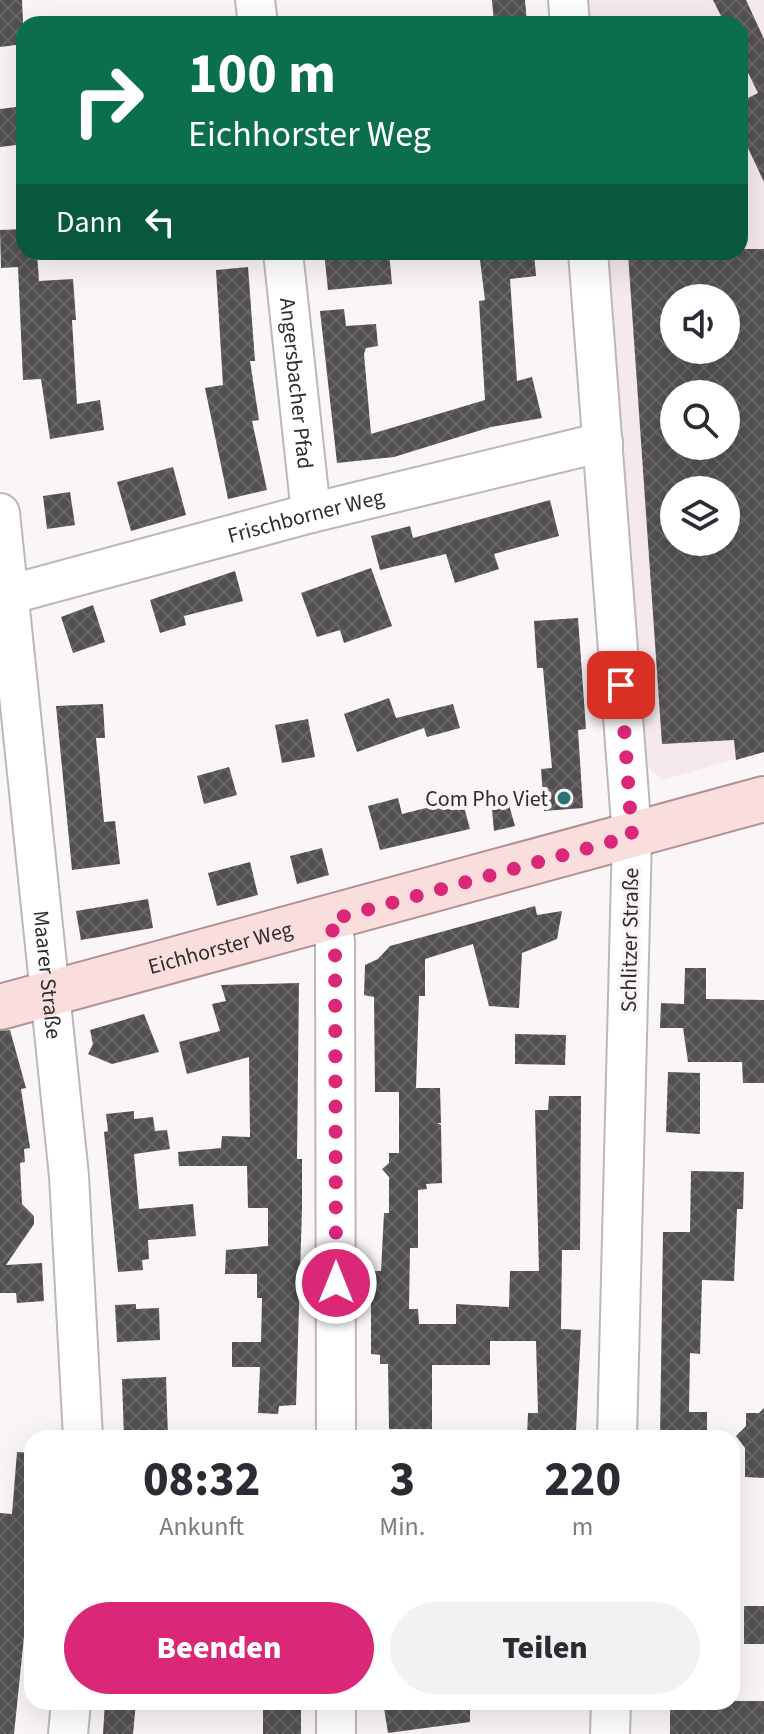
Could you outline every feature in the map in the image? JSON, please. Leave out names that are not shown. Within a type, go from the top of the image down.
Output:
[{"type":"main road","name":"Eichhorster Weg","points":[[0,1007],[330,920],[764,799]]},
{"type":"street","name":"Angersbacher Pfad","points":[[284,260],[311,513]]},
{"type":"street","name":"Schlitzer Straße","points":[[589,260],[632,836],[617,1430]]},
{"type":"street","name":"Frischborner Weg","points":[[8,595],[311,513],[603,442]]},
{"type":"street","name":"Maarer Straße","points":[[0,513],[69,1176],[83,1430]]},
{"type":"street","points":[[330,920],[335,941],[336,1430]]},
{"type":"street","points":[[68,1734],[70,1710]]},
{"type":"street","points":[[336,1710],[336,1734]]},
{"type":"street","points":[[610,1734],[611,1710]]},
{"type":"shaded area","points":[[585,0],[764,0],[764,751],[663,780],[643,763],[610,260],[748,260],[748,16],[586,16]]},
{"type":"building","points":[[0,0],[22,0],[23,16],[16,16],[16,45],[0,47]]},
{"type":"building","points":[[492,0],[525,0],[526,16],[493,16]]},
{"type":"building","points":[[713,0],[746,0],[764,39],[764,182],[748,148],[748,98],[758,93],[748,72],[748,16],[721,16]]},
{"type":"building","points":[[16,107],[16,145],[0,147],[0,109]]},
{"type":"building","points":[[16,229],[16,260],[38,260],[39,281],[73,279],[77,404],[100,400],[104,430],[50,439],[41,379],[23,380],[18,267],[1,268],[0,230]]},
{"type":"building","points":[[748,249],[764,249],[764,752],[736,760],[734,740],[662,744],[628,260],[748,260]]},
{"type":"building","points":[[325,260],[390,260],[392,284],[328,290]]},
{"type":"building","points":[[480,260],[535,260],[536,276],[510,279],[517,381],[532,377],[542,418],[491,427],[394,457],[337,463],[320,311],[344,309],[346,326],[376,324],[378,346],[366,348],[364,354],[371,434],[485,400],[479,301],[485,300]]},
{"type":"building","points":[[248,267],[255,361],[250,361],[259,420],[252,421],[267,490],[228,499],[205,388],[223,385],[216,270]]},
{"type":"building","points":[[173,467],[186,515],[131,531],[117,482]]},
{"type":"building","points":[[70,492],[75,525],[47,529],[43,496]]},
{"type":"building","points":[[550,500],[559,536],[494,554],[499,569],[455,583],[446,554],[380,570],[371,536],[410,526],[413,538]]},
{"type":"building","points":[[371,568],[392,626],[344,643],[340,630],[317,637],[301,593]]},
{"type":"building","points":[[235,571],[243,601],[184,616],[186,625],[160,633],[150,600]]},
{"type":"building","points":[[93,605],[105,642],[73,653],[61,617]]},
{"type":"building","points":[[578,618],[586,729],[578,730],[583,808],[544,811],[541,769],[552,768],[543,668],[537,668],[534,621]]},
{"type":"building","points":[[389,698],[396,718],[453,704],[460,728],[427,737],[424,728],[357,752],[344,714]]},
{"type":"building","points":[[103,704],[105,738],[96,738],[104,822],[115,821],[120,864],[72,870],[56,706]]},
{"type":"building","points":[[308,719],[315,757],[282,763],[275,725]]},
{"type":"building","points":[[229,767],[237,795],[204,804],[197,776]]},
{"type":"building","points":[[398,798],[402,814],[462,799],[470,829],[380,850],[368,806]]},
{"type":"building","points":[[509,805],[515,826],[494,831],[492,810]]},
{"type":"building","points":[[322,848],[329,875],[297,884],[290,856]]},
{"type":"building","points":[[250,862],[258,895],[217,906],[208,873]]},
{"type":"building","points":[[148,899],[153,928],[81,940],[76,911]]},
{"type":"building","points":[[535,906],[537,915],[562,911],[557,939],[522,953],[519,1008],[489,1006],[473,944],[425,959],[425,996],[419,996],[416,1088],[440,1088],[441,1123],[437,1123],[441,1125],[442,1183],[426,1184],[427,1189],[418,1190],[418,1248],[410,1248],[409,1309],[418,1309],[419,1324],[456,1324],[456,1304],[509,1307],[510,1271],[539,1271],[535,1110],[548,1110],[549,1096],[581,1096],[580,1250],[562,1250],[561,1329],[581,1330],[576,1430],[527,1430],[528,1413],[538,1413],[536,1341],[490,1341],[490,1365],[432,1365],[432,1429],[389,1429],[388,1364],[380,1364],[380,1355],[371,1354],[371,1271],[381,1271],[384,1213],[389,1213],[389,1177],[382,1169],[389,1163],[389,1153],[399,1153],[399,1092],[375,1092],[374,997],[364,995],[365,965],[378,959],[390,946]]},
{"type":"building","points":[[685,968],[706,968],[706,999],[764,1000],[764,1083],[743,1083],[742,1062],[688,1062],[683,1028],[660,1028],[661,1003],[684,1004]]},
{"type":"building","points":[[299,983],[297,1159],[302,1159],[302,1208],[296,1405],[279,1406],[278,1414],[258,1413],[260,1367],[232,1367],[232,1342],[261,1342],[262,1298],[257,1298],[257,1274],[225,1274],[226,1250],[268,1246],[268,1208],[248,1208],[247,1166],[179,1166],[178,1152],[221,1148],[222,1136],[250,1137],[249,1057],[187,1074],[179,1042],[220,1031],[212,1004],[226,1001],[221,985]]},
{"type":"building","points":[[144,1014],[159,1052],[112,1064],[88,1054],[93,1044],[90,1030]]},
{"type":"building","points":[[10,1030],[26,1088],[21,1089],[30,1148],[24,1149],[25,1162],[20,1163],[22,1204],[34,1216],[34,1224],[6,1265],[42,1263],[44,1301],[17,1303],[16,1293],[0,1293],[0,1031]]},
{"type":"building","points":[[515,1034],[566,1035],[565,1065],[515,1064]]},
{"type":"building","points":[[668,1072],[700,1073],[700,1134],[666,1132]]},
{"type":"building","points":[[134,1111],[134,1119],[153,1117],[155,1131],[167,1130],[170,1149],[134,1154],[139,1209],[193,1204],[196,1236],[148,1240],[149,1259],[142,1260],[143,1270],[118,1272],[104,1132],[108,1131],[106,1114]]},
{"type":"building","points":[[691,1171],[744,1172],[743,1209],[737,1209],[734,1281],[702,1280],[700,1354],[690,1353],[689,1412],[707,1412],[707,1430],[660,1430],[663,1232],[690,1232]]},
{"type":"building","points":[[136,1304],[136,1309],[159,1308],[160,1340],[117,1342],[115,1305]]},
{"type":"building","points":[[166,1377],[168,1430],[124,1430],[122,1379]]},
{"type":"building","points":[[764,1408],[764,1478],[745,1477],[745,1448],[740,1441],[740,1432],[746,1426],[746,1413],[759,1413]]},
{"type":"building","points":[[17,1452],[24,1452],[24,1636],[14,1734],[0,1734],[0,1513],[12,1514]]},
{"type":"building","points":[[744,1606],[764,1606],[764,1644],[744,1644]]},
{"type":"building","points":[[740,1701],[764,1701],[764,1734],[670,1734],[670,1710],[740,1710]]},
{"type":"building","points":[[104,1710],[135,1710],[133,1734],[103,1734]]},
{"type":"building","points":[[263,1710],[301,1710],[301,1734],[263,1734]]},
{"type":"building","points":[[384,1710],[470,1710],[470,1722],[388,1733]]},
{"type":"place","name":"Com Pho Viet","points":[[564,798]]},
{"type":"route","points":[[336,1283],[335,941],[330,920],[632,836],[621,685]]}]
